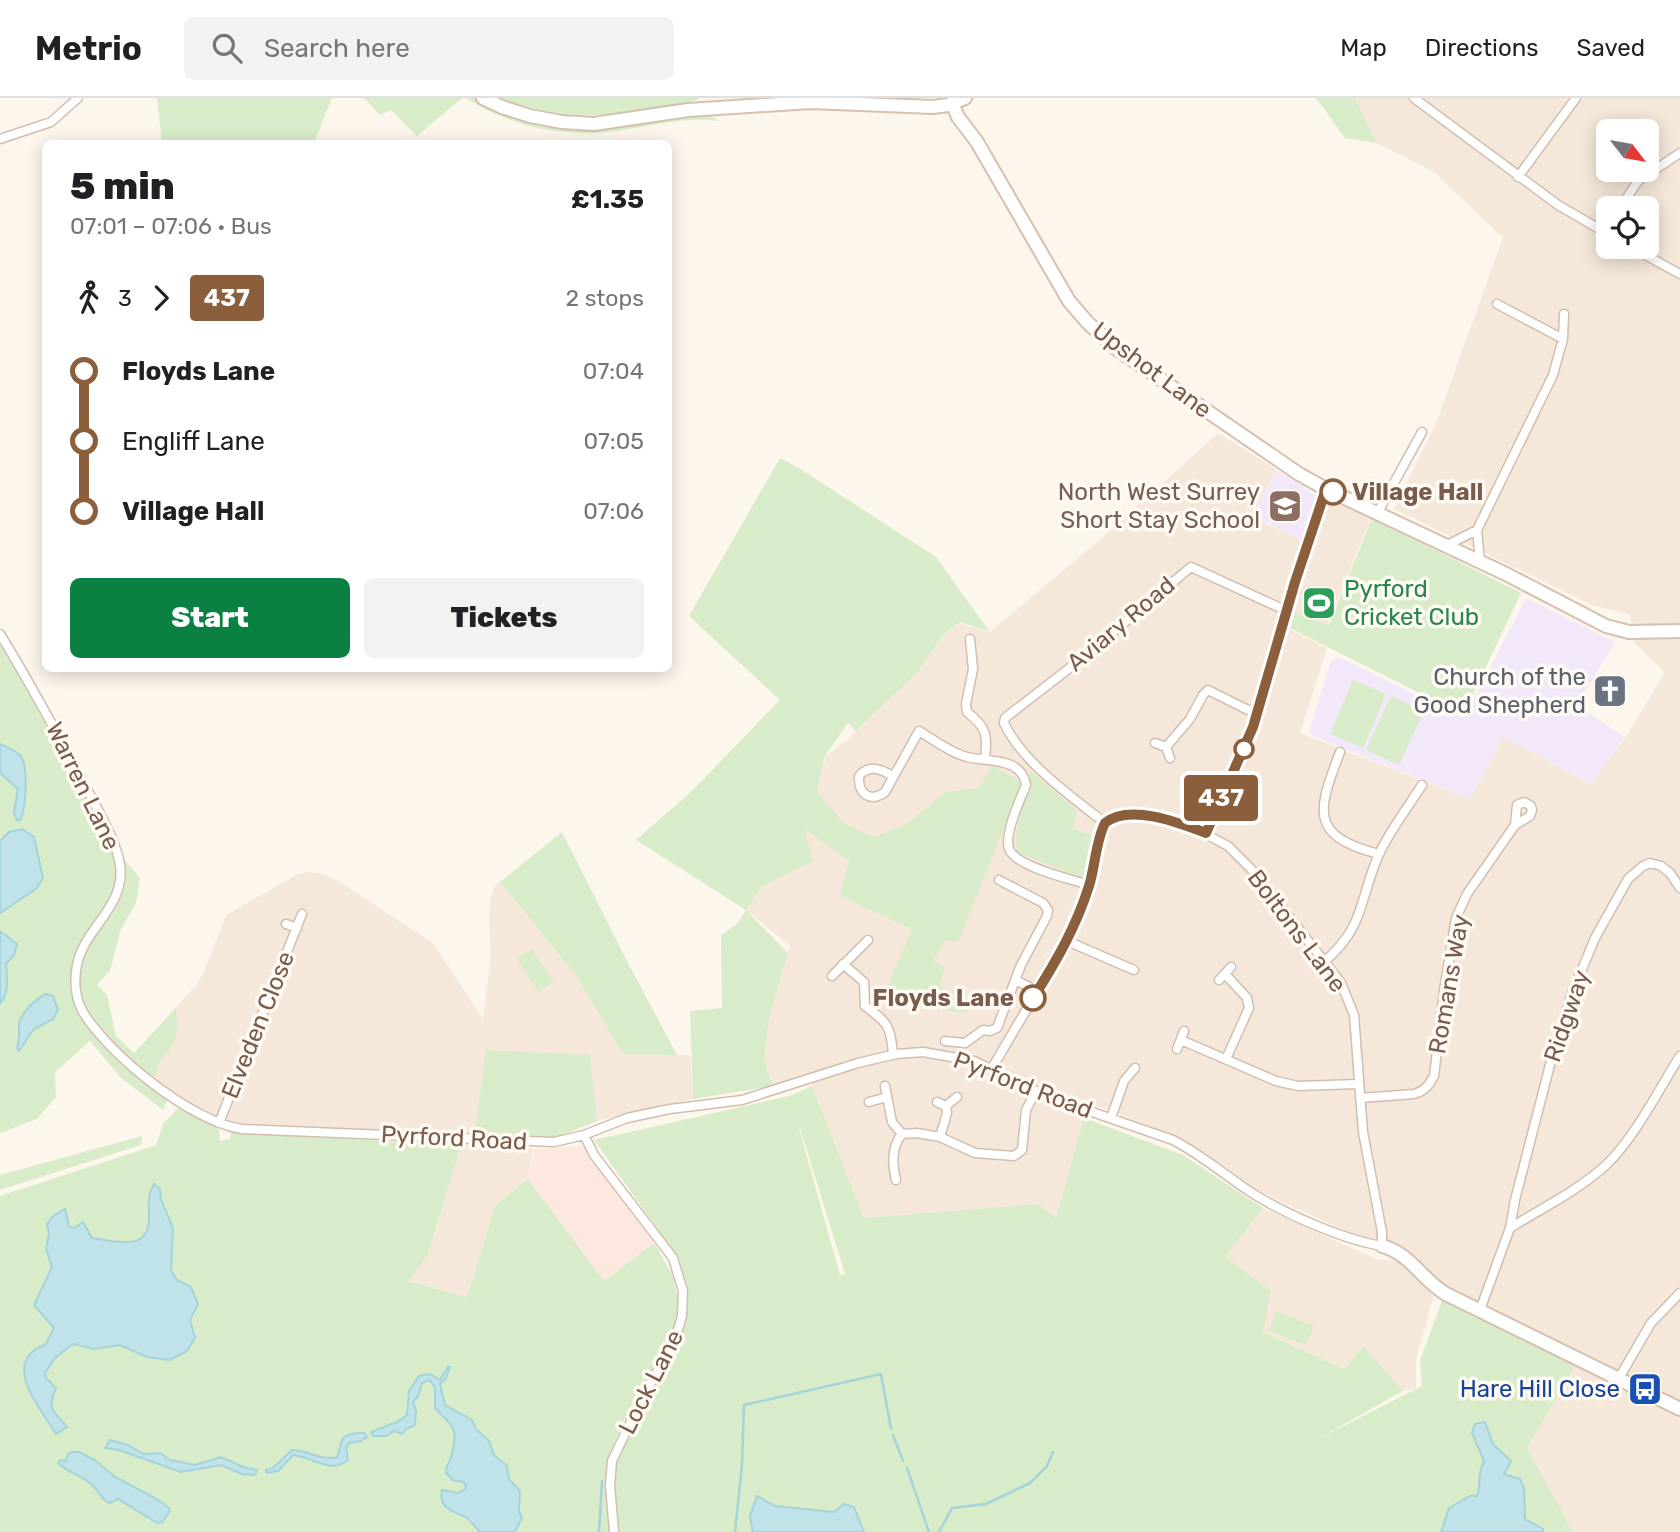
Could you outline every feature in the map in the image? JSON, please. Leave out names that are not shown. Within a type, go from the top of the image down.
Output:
[{"type":"main road","points":[[483,98],[530,116],[594,124],[688,110],[811,102],[915,108],[952,103],[965,98]]},
{"type":"main road","name":"Upshot Lane","points":[[952,103],[1064,292],[1088,323],[1118,350],[1273,457],[1326,489],[1480,561],[1606,626],[1629,632],[1680,631]]},
{"type":"main road","name":"Pyrford Road","points":[[1382,1246],[1406,1257],[1432,1285],[1680,1409]]},
{"type":"street","points":[[0,139],[51,122],[78,98]]},
{"type":"street","points":[[1414,98],[1518,177],[1558,205],[1596,226]]},
{"type":"street","points":[[1518,177],[1576,98]]},
{"type":"street","points":[[1628,196],[1638,181],[1680,153]]},
{"type":"street","points":[[1653,259],[1680,274]]},
{"type":"street","points":[[1497,304],[1563,339]]},
{"type":"street","points":[[1480,561],[1477,530],[1553,375],[1563,339],[1564,314]]},
{"type":"street","points":[[1378,512],[1422,432]]},
{"type":"street","points":[[1206,833],[1258,712],[1326,489]]},
{"type":"street","points":[[1447,545],[1477,530]]},
{"type":"street","name":"Aviary Road","points":[[1105,823],[1057,785],[1015,742],[1004,723],[1005,718],[1191,567],[1287,611]]},
{"type":"street","name":"Warren Lane","points":[[0,634],[32,684],[108,833],[120,867],[117,896],[79,956],[75,989],[83,1011],[95,1028],[136,1071],[178,1100],[219,1123]]},
{"type":"street","points":[[970,639],[973,669],[967,712],[981,724],[985,733],[985,758]]},
{"type":"street","points":[[1166,747],[1190,719],[1208,690],[1258,712]]},
{"type":"street","points":[[893,776],[881,769],[870,768],[859,776],[860,789],[872,798],[885,792],[919,731],[967,757],[985,758],[1019,769],[1025,777],[1026,785],[1008,834],[1008,848],[1013,856],[1023,863],[1089,885]]},
{"type":"street","points":[[1155,743],[1166,747]]},
{"type":"street","points":[[1166,747],[1170,758]]},
{"type":"street","points":[[1340,752],[1340,763],[1322,804],[1326,823],[1338,838],[1348,845],[1379,854]]},
{"type":"street","points":[[1325,961],[1340,948],[1350,934],[1379,854],[1421,792]]},
{"type":"street","name":"Boltons Lane","points":[[1105,823],[1119,816],[1143,815],[1206,833],[1228,846],[1244,860],[1341,983],[1354,1014],[1363,1132],[1382,1232],[1382,1246]]},
{"type":"street","points":[[992,1068],[1067,941],[1089,885],[1105,823]]},
{"type":"street","name":"Romans Way","points":[[1360,1098],[1421,1092],[1434,1076],[1456,918],[1467,894],[1515,825]]},
{"type":"street","name":"Ridgway","points":[[1480,1310],[1510,1228],[1552,1058],[1571,996],[1603,922],[1628,879],[1643,866],[1650,863],[1661,866],[1680,888]]},
{"type":"street","points":[[945,1041],[965,1043],[983,1030],[995,1030],[1048,909],[1043,902],[999,880]]},
{"type":"street","name":"Elveden Close","points":[[219,1123],[302,914]]},
{"type":"street","name":"Elveden Close","points":[[286,924],[297,928]]},
{"type":"street","points":[[831,976],[868,940]]},
{"type":"street","points":[[1067,941],[1133,970]]},
{"type":"street","points":[[843,964],[864,982],[865,1006],[889,1027],[892,1055]]},
{"type":"street","points":[[1225,973],[1247,998],[1249,1008],[1226,1059]]},
{"type":"street","points":[[1015,980],[1038,991]]},
{"type":"street","points":[[1177,1049],[1183,1036],[1276,1081],[1298,1086],[1358,1084]]},
{"type":"street","name":"Pyrford Road","points":[[219,1123],[242,1129],[546,1142],[584,1135],[645,1114],[754,1097],[823,1073],[892,1055],[923,1052],[945,1054],[974,1060],[1036,1091],[1173,1140],[1189,1148],[1247,1190],[1279,1207],[1346,1237],[1382,1246]]},
{"type":"street","points":[[1510,1228],[1608,1163],[1680,1056]]},
{"type":"street","points":[[1111,1118],[1124,1081],[1135,1068]]},
{"type":"street","points":[[886,1086],[892,1122],[902,1134]]},
{"type":"street","points":[[902,1134],[918,1133],[940,1137],[975,1153],[1014,1156],[1022,1150],[1026,1110],[1036,1091]]},
{"type":"street","points":[[869,1102],[887,1097]]},
{"type":"street","points":[[946,1106],[957,1097]]},
{"type":"street","points":[[937,1102],[946,1106]]},
{"type":"street","points":[[940,1137],[947,1113],[946,1106]]},
{"type":"street","points":[[893,1175],[895,1146],[902,1134]]},
{"type":"street","name":"Lock Lane","points":[[584,1135],[594,1154],[673,1258],[683,1291],[682,1316],[675,1340],[641,1400],[612,1461],[610,1485],[614,1532]]},
{"type":"street","points":[[1619,1378],[1651,1324],[1680,1293]]},
{"type":"shaded area","points":[[1355,98],[1680,98],[1680,1403],[1445,1285],[1397,1245],[1348,1232],[1282,1202],[1250,1186],[1207,1154],[1175,1135],[1089,1103],[1056,1218],[1038,1204],[864,1218],[808,1076],[773,1086],[764,1060],[769,1018],[790,946],[746,910],[761,887],[813,861],[799,814],[817,792],[826,756],[848,739],[918,672],[944,635],[959,623],[990,632],[1104,536],[1218,433],[1277,470],[1251,517],[1303,540],[1316,496],[1333,499],[1373,514],[1328,624],[1294,613],[1289,629],[1327,648],[1300,733],[1470,799],[1503,736],[1590,784],[1626,737],[1665,672],[1634,643],[1630,615],[1592,605],[1394,509],[1436,423],[1503,238],[1434,172],[1376,143]]},
{"type":"shaded area","name":"North West Surrey Short Stay School","points":[[1278,470],[1316,496],[1303,540],[1251,516]]},
{"type":"shaded area","points":[[1526,598],[1615,642],[1577,705],[1625,737],[1591,784],[1503,736],[1470,799],[1313,736],[1309,731],[1331,661],[1339,657],[1464,718]]},
{"type":"shaded area","points":[[320,873],[335,879],[433,943],[483,1019],[491,956],[489,914],[494,887],[500,882],[577,977],[623,1054],[690,1055],[693,1099],[597,1121],[590,1055],[475,1132],[533,1149],[528,1179],[495,1206],[467,1297],[408,1280],[428,1254],[463,1139],[242,1129],[219,1123],[216,1127],[179,1107],[125,1064],[197,984],[226,915],[296,875]]},
{"type":"shaded area","points":[[581,1145],[654,1243],[604,1281],[528,1179],[534,1150]]},
{"type":"shaded area","points":[[1263,1208],[1376,1259],[1396,1261],[1434,1295],[1416,1359],[1416,1389],[1403,1391],[1363,1346],[1346,1369],[1263,1332],[1225,1257]]},
{"type":"shaded area","points":[[1576,1364],[1680,1417],[1680,1532],[1573,1532],[1527,1448]]},
{"type":"green space","points":[[157,98],[332,98],[315,140],[162,140]]},
{"type":"green space","points":[[364,98],[462,98],[417,136],[391,110],[380,115]]},
{"type":"green space","points":[[466,98],[479,98],[559,123],[704,111],[719,121],[680,121],[617,131],[578,133],[519,123]]},
{"type":"green space","points":[[501,98],[698,100],[622,113],[577,115],[528,107]]},
{"type":"green space","points":[[1316,98],[1355,98],[1376,143],[1345,138]]},
{"type":"green space","points":[[780,458],[936,557],[989,631],[960,622],[944,634],[918,672],[856,731],[848,723],[825,756],[817,792],[844,823],[873,837],[907,824],[945,792],[979,788],[992,766],[1022,782],[958,942],[945,940],[933,960],[945,967],[939,986],[969,999],[966,1013],[881,1002],[912,929],[840,896],[849,861],[804,828],[813,861],[761,887],[746,910],[636,840],[692,791],[780,700],[689,616]]},
{"type":"green space","points":[[1372,518],[1521,593],[1463,715],[1290,628],[1295,613],[1329,625]]},
{"type":"green space","points":[[0,639],[31,687],[101,825],[118,869],[115,893],[74,960],[71,990],[80,1013],[168,1099],[163,1110],[120,1077],[90,1041],[55,1072],[56,1097],[37,1119],[0,1133]]},
{"type":"green space","points":[[1353,680],[1386,694],[1363,748],[1330,734]]},
{"type":"green space","points":[[1391,696],[1424,711],[1399,765],[1366,750]]},
{"type":"green space","points":[[1031,771],[1077,811],[1072,829],[1096,836],[1086,879],[1016,852],[1016,834]]},
{"type":"green space","points":[[562,832],[677,1055],[623,1054],[577,977],[500,882]]},
{"type":"green space","points":[[123,858],[140,878],[136,903],[120,931],[110,971],[97,985],[107,995],[116,1036],[134,1053],[176,1008],[176,1038],[160,1062],[156,1076],[138,1069],[114,1044],[88,1010],[79,983],[81,960],[118,904],[126,883]]},
{"type":"green space","points":[[746,910],[788,953],[769,1018],[764,1060],[773,1086],[693,1099],[690,1011],[722,1008],[721,935],[737,924]]},
{"type":"green space","points":[[532,949],[554,982],[538,992],[517,958]]},
{"type":"green space","points":[[486,1050],[590,1055],[597,1121],[557,1137],[475,1132]]},
{"type":"green space","points":[[812,1086],[864,1218],[1038,1204],[1056,1218],[1084,1118],[1183,1155],[1263,1208],[1225,1257],[1271,1291],[1263,1332],[1345,1369],[1363,1346],[1403,1391],[1318,1439],[1422,1386],[1420,1360],[1442,1301],[1576,1364],[1527,1448],[1573,1532],[618,1532],[615,1514],[616,1458],[649,1392],[674,1352],[686,1322],[687,1290],[680,1260],[594,1140],[789,1096]],"holes":[[[800,1128],[845,1274],[840,1275]]]},
{"type":"green space","points":[[179,1107],[216,1127],[220,1141],[230,1139],[231,1131],[461,1146],[428,1254],[409,1281],[467,1297],[495,1206],[528,1179],[604,1281],[654,1243],[673,1276],[682,1320],[628,1412],[612,1451],[606,1483],[611,1532],[0,1532],[0,1196],[156,1145],[163,1124]]},
{"type":"green space","points":[[142,1136],[141,1145],[0,1190],[0,1175]]},
{"type":"green space","points":[[1276,1311],[1314,1326],[1306,1345],[1269,1331]]},
{"type":"water","points":[[0,744],[18,753],[23,760],[26,787],[20,820],[17,820],[14,812],[18,789],[0,773]]},
{"type":"water","points":[[22,829],[34,837],[43,878],[37,888],[0,913],[0,841],[9,832]]},
{"type":"water","points":[[0,931],[17,944],[14,955],[6,964],[7,990],[0,1004]]},
{"type":"water","points":[[46,994],[53,996],[58,1010],[53,1019],[33,1030],[19,1051],[17,1048],[22,1016]]},
{"type":"water","points":[[154,1184],[160,1189],[161,1200],[173,1228],[171,1271],[177,1280],[191,1287],[198,1304],[190,1320],[195,1338],[187,1351],[170,1360],[147,1357],[120,1345],[94,1349],[73,1344],[55,1358],[45,1373],[46,1378],[56,1388],[52,1401],[53,1410],[67,1427],[56,1434],[33,1397],[24,1372],[26,1361],[32,1352],[46,1344],[54,1328],[34,1305],[52,1267],[46,1249],[49,1234],[47,1224],[53,1216],[65,1209],[69,1226],[74,1228],[83,1222],[92,1238],[120,1242],[137,1240],[144,1236],[148,1228],[149,1196]]},
{"type":"water","points":[[448,1367],[446,1378],[440,1384],[445,1405],[472,1420],[476,1429],[489,1441],[494,1455],[507,1466],[509,1479],[520,1491],[519,1511],[522,1518],[515,1532],[480,1532],[467,1518],[445,1506],[441,1497],[442,1490],[458,1493],[465,1489],[466,1485],[453,1480],[446,1473],[455,1440],[454,1434],[451,1425],[435,1408],[435,1388],[430,1380],[422,1383],[413,1402],[416,1411],[415,1425],[402,1434],[394,1431],[386,1436],[373,1436],[371,1432],[407,1415],[409,1391],[419,1376],[430,1374],[440,1380]]},
{"type":"water","points":[[1485,1422],[1493,1444],[1511,1461],[1504,1474],[1520,1479],[1524,1488],[1525,1519],[1543,1529],[1543,1532],[1441,1532],[1449,1508],[1470,1496],[1477,1496],[1484,1461],[1472,1433],[1475,1424]]},
{"type":"water","points":[[364,1433],[367,1437],[349,1443],[346,1448],[348,1460],[341,1464],[328,1465],[293,1455],[278,1471],[267,1473],[266,1470],[273,1468],[292,1450],[325,1458],[337,1457],[344,1438],[351,1434]]},
{"type":"water","points":[[110,1440],[128,1445],[144,1454],[160,1453],[170,1460],[195,1465],[221,1457],[257,1470],[255,1475],[242,1474],[221,1465],[181,1472],[119,1450],[105,1448]]},
{"type":"water","points":[[79,1452],[95,1460],[115,1477],[157,1499],[170,1511],[162,1522],[157,1523],[118,1499],[107,1502],[90,1483],[58,1463],[60,1460],[66,1461],[68,1454]]},
{"type":"water","points":[[757,1496],[775,1506],[834,1512],[844,1504],[854,1507],[864,1532],[753,1532],[750,1516]]},
{"type":"waterway","points":[[735,1532],[742,1464],[744,1405],[881,1374],[891,1429]]},
{"type":"waterway","points":[[893,1435],[903,1461]]},
{"type":"waterway","points":[[939,1532],[952,1508],[986,1504],[1030,1483],[1047,1466],[1053,1452]]},
{"type":"waterway","points":[[907,1468],[929,1532]]},
{"type":"waterway","points":[[599,1532],[602,1481]]},
{"type":"bus line","name":"437","points":[[1033,998],[1058,958],[1078,915],[1089,885],[1102,827],[1108,820],[1119,816],[1143,815],[1206,833],[1253,727],[1295,582],[1326,489],[1333,492]]},
{"type":"place","name":"Village Hall","points":[[1333,492]]},
{"type":"place","name":"North West Surrey Short Stay School","points":[[1285,506]]},
{"type":"place","name":"Pyrford Cricket Club","points":[[1319,603]]},
{"type":"place","name":"Church of the Good Shepherd","points":[[1610,691]]},
{"type":"place","name":"Floyds Lane","points":[[1033,998]]},
{"type":"place","name":"Hare Hill Close","points":[[1645,1389]]}]
